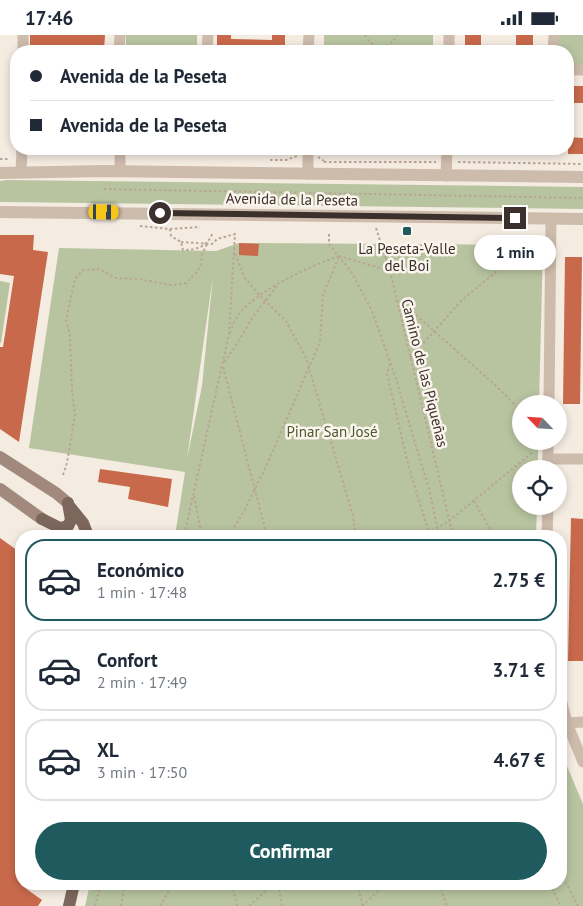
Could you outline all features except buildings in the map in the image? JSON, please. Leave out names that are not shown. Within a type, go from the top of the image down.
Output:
[{"type":"main road","points":[[0,457],[56,493],[68,503],[83,523],[86,530]]},
{"type":"main road","points":[[0,489],[54,530]]},
{"type":"main road","points":[[42,519],[60,528],[68,526],[72,520],[68,503]]},
{"type":"main road","points":[[69,906],[73,890]]},
{"type":"street","points":[[21,172],[22,155]]},
{"type":"street","points":[[120,155],[120,171]]},
{"type":"street","points":[[308,155],[308,174]]},
{"type":"street","points":[[446,175],[447,155]]},
{"type":"street","name":"Avenida de la Peseta","points":[[0,173],[120,171],[583,177]]},
{"type":"street","name":"Avenida de la Peseta","points":[[0,211],[583,219]]},
{"type":"street","points":[[549,395],[551,218]]},
{"type":"street","points":[[567,461],[583,459]]},
{"type":"street","points":[[547,530],[548,515]]},
{"type":"street","points":[[583,722],[567,723],[583,762]]},
{"type":"path","points":[[365,35],[370,43],[375,45]]},
{"type":"path","points":[[387,45],[390,44],[397,35]]},
{"type":"path","points":[[0,159],[14,159]]},
{"type":"path","points":[[104,189],[583,198]]},
{"type":"path","name":"Camino de las Piqueñas","points":[[372,216],[390,271],[395,300],[451,530]]},
{"type":"path","points":[[170,229],[171,235],[181,242],[212,244],[217,239],[235,234],[229,334],[185,530]]},
{"type":"path","points":[[63,475],[68,463],[75,415],[70,335],[66,320],[75,279],[83,271],[99,269],[116,278],[138,279],[171,285],[186,283],[197,272],[201,264],[202,254],[214,232]]},
{"type":"path","name":"Camino de las Piqueñas","points":[[329,234],[329,244],[352,273],[372,311],[429,489],[437,528]]},
{"type":"path","points":[[410,358],[433,330],[462,300],[519,255],[537,238]]},
{"type":"path","points":[[181,242],[183,250],[193,250],[207,244]]},
{"type":"path","points":[[234,252],[245,278],[260,296],[286,321],[306,358],[353,516],[355,530]]},
{"type":"path","points":[[229,334],[237,317],[250,303],[313,265],[339,257],[390,271]]},
{"type":"path","points":[[232,530],[255,490],[320,342],[323,295],[339,257]]},
{"type":"path","points":[[222,364],[237,344],[252,318],[266,302],[276,286]]},
{"type":"path","points":[[395,300],[407,307],[512,402]]},
{"type":"path","points":[[390,363],[387,374],[409,468],[428,530]]},
{"type":"path","points":[[222,364],[265,530]]},
{"type":"path","points":[[435,530],[449,521],[533,452]]},
{"type":"path","points":[[194,494],[201,530]]},
{"type":"path","points":[[474,501],[491,530]]},
{"type":"path","points":[[567,885],[578,906]]},
{"type":"path","points":[[95,906],[99,890]]},
{"type":"path","points":[[121,906],[124,890]]},
{"type":"path","points":[[160,906],[169,890]]},
{"type":"path","points":[[233,890],[237,906]]},
{"type":"path","points":[[249,906],[266,890]]},
{"type":"path","points":[[279,890],[282,906]]},
{"type":"path","points":[[359,890],[363,906],[380,890]]},
{"type":"path","points":[[441,890],[447,906]]},
{"type":"path","points":[[553,890],[560,906]]},
{"type":"green space","points":[[126,35],[197,35],[197,45],[126,45]]},
{"type":"green space","points":[[324,35],[433,35],[433,45],[324,45]]},
{"type":"green space","points":[[554,35],[583,35],[583,70],[574,70],[574,45],[553,45]]},
{"type":"green space","points":[[0,181],[583,187],[583,209],[0,202]]},
{"type":"green space","name":"Pinar San José","points":[[239,243],[543,245],[539,395],[512,395],[512,450],[538,450],[538,460],[512,460],[512,515],[537,515],[536,530],[176,530],[185,472],[29,448],[59,248],[216,251]],"holes":[[[213,276],[202,386],[187,459]]]},
{"type":"green space","points":[[0,281],[10,283],[1,343],[0,343]]},
{"type":"green space","points":[[567,766],[583,804],[583,906],[85,906],[89,890],[567,890]]},
{"type":"place","name":"La Peseta-Valle del Boi","points":[[407,231]]},
{"type":"route","points":[[160,213],[515,218]]}]
